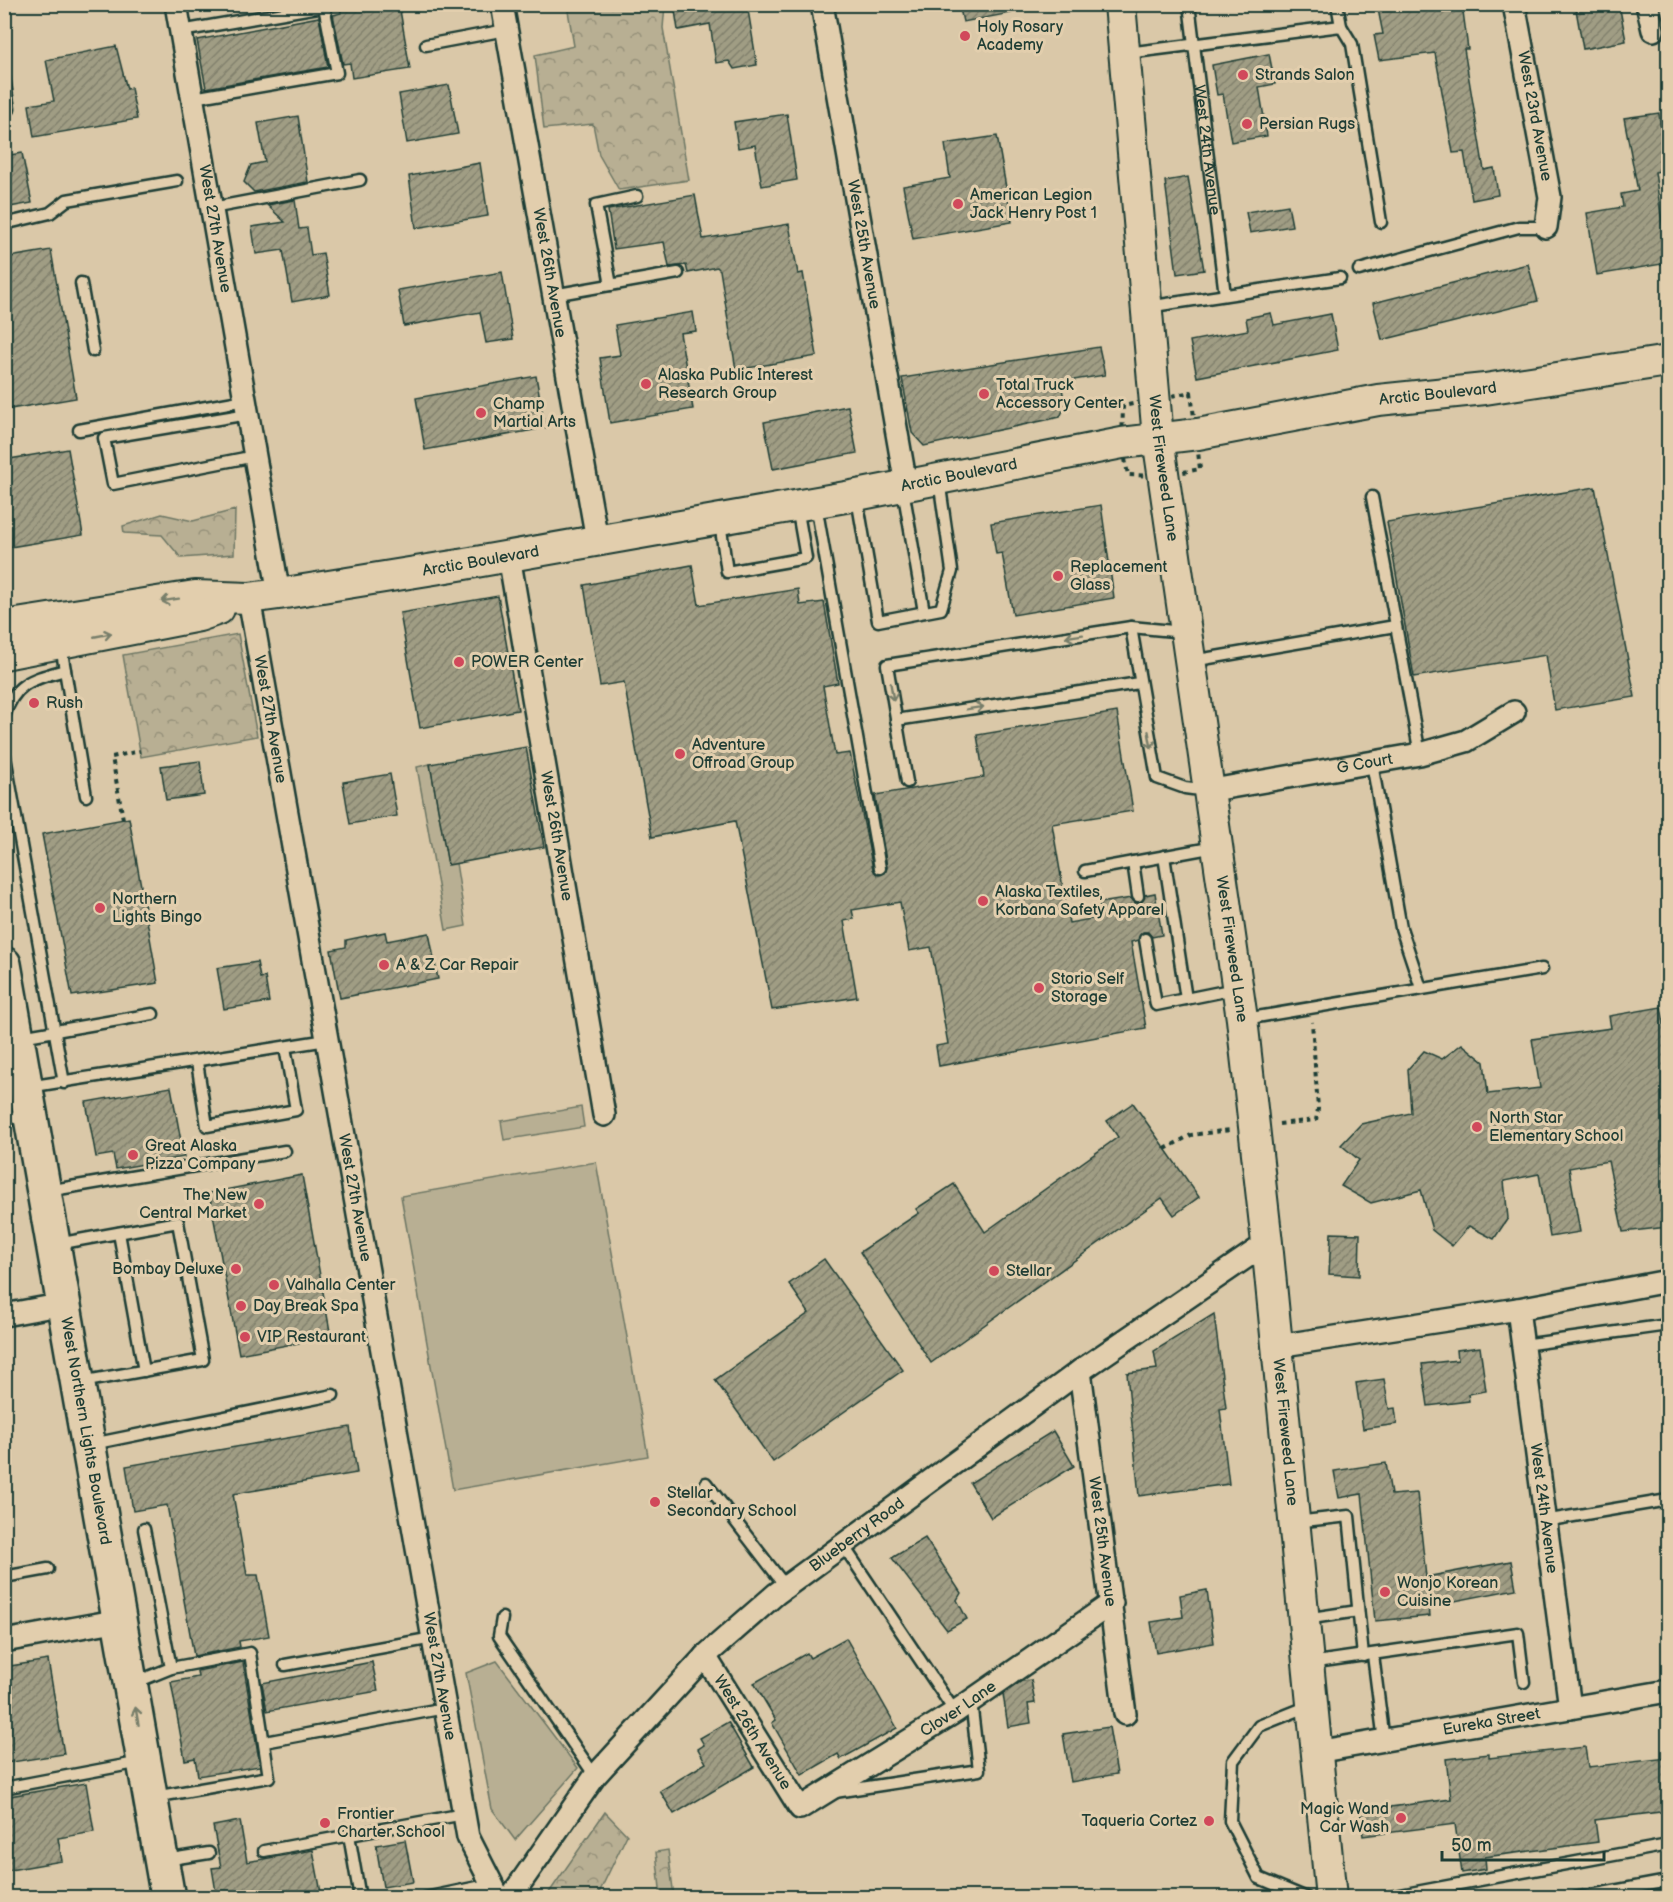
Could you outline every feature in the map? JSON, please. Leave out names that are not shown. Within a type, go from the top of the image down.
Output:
[{"type":"main road","name":"West Fireweed Lane","points":[[1120,4],[1158,438],[1184,632],[1242,1019],[1267,1243],[1331,1898]]},
{"type":"main road","name":"Arctic Boulevard","points":[[4,626],[195,596],[249,598],[279,594],[857,495],[1158,438],[1198,434],[1378,400],[1485,389],[1668,361]]},
{"type":"main road","name":"Arctic Boulevard","points":[[4,654],[62,656],[199,616],[249,598]]},
{"type":"main road","name":"West Northern Lights Boulevard","points":[[6,980],[26,1087],[18,1119],[44,1192],[168,1898]]},
{"type":"street","name":"West 27th Avenue","points":[[176,4],[279,594]]},
{"type":"street","name":"West 26th Avenue","points":[[502,4],[597,540]]},
{"type":"street","name":"West 25th Avenue","points":[[822,4],[904,485]]},
{"type":"street","name":"West 23rd Avenue","points":[[1514,4],[1550,197],[1546,227]]},
{"type":"street","points":[[1647,4],[1653,30]]},
{"type":"street","name":"West 26th Avenue","points":[[509,556],[604,1115]]},
{"type":"street","name":"West 27th Avenue","points":[[249,598],[468,1838],[495,1891]]},
{"type":"street","name":"G Court","points":[[1207,791],[1420,754],[1466,741],[1514,712]]},
{"type":"street","name":"Blueberry Road","points":[[510,1898],[595,1776],[705,1656],[786,1587],[843,1545],[1080,1371],[1267,1243]]},
{"type":"street","points":[[1277,1346],[1518,1309],[1668,1281]]},
{"type":"street","points":[[4,1315],[64,1304]]},
{"type":"street","name":"West 24th Avenue","points":[[1518,1309],[1570,1708]]},
{"type":"street","name":"West 25th Avenue","points":[[1080,1371],[1125,1714]]},
{"type":"street","name":"Clover Lane","points":[[800,1808],[963,1706],[1112,1603]]},
{"type":"street","points":[[4,1641],[120,1620]]},
{"type":"street","name":"West 26th Avenue","points":[[705,1656],[800,1808]]},
{"type":"street","name":"Eureka Street","points":[[1316,1752],[1668,1691]]},
{"type":"lane","name":"West 24th Avenue","points":[[1189,4],[1225,295]]},
{"type":"lane","points":[[1337,4],[1341,26],[1352,44],[1381,222]]},
{"type":"lane","points":[[181,31],[324,6],[337,73],[193,98]]},
{"type":"lane","points":[[1124,54],[1341,26]]},
{"type":"lane","points":[[426,45],[506,30]]},
{"type":"lane","points":[[4,78],[7,110]]},
{"type":"lane","points":[[212,208],[360,180]]},
{"type":"lane","points":[[4,224],[50,213],[68,200],[177,181]]},
{"type":"lane","points":[[611,285],[596,205],[637,196]]},
{"type":"lane","points":[[1359,270],[1519,227],[1546,227]]},
{"type":"lane","points":[[554,295],[678,273]]},
{"type":"lane","points":[[1147,307],[1340,278]]},
{"type":"lane","points":[[81,284],[93,351]]},
{"type":"lane","points":[[79,430],[247,407]]},
{"type":"lane","points":[[247,407],[104,438],[113,484],[255,456]]},
{"type":"lane","points":[[857,495],[879,621],[941,609],[952,571],[939,479]]},
{"type":"lane","points":[[904,485],[924,612]]},
{"type":"lane","points":[[1372,497],[1420,754]]},
{"type":"lane","points":[[720,519],[727,572],[806,558],[806,503]]},
{"type":"lane","points":[[806,503],[880,868]]},
{"type":"lane","points":[[1189,662],[1395,626]]},
{"type":"lane","points":[[907,782],[887,665],[1131,627],[1184,632]]},
{"type":"lane","points":[[1131,627],[1156,778],[1185,788],[1207,791]]},
{"type":"lane","points":[[4,717],[9,701],[28,680],[62,656],[86,796]]},
{"type":"lane","points":[[896,720],[1139,683]]},
{"type":"lane","points":[[4,751],[64,1083]]},
{"type":"lane","points":[[1372,763],[1401,928],[1421,988]]},
{"type":"lane","points":[[4,825],[17,821]]},
{"type":"lane","points":[[1085,871],[1216,847]]},
{"type":"lane","points":[[1164,856],[1186,999]]},
{"type":"lane","points":[[1133,862],[1138,896]]},
{"type":"lane","points":[[1145,939],[1156,1005],[1237,988]]},
{"type":"lane","points":[[1242,1019],[1542,969]]},
{"type":"lane","points":[[17,1038],[153,1014]]},
{"type":"lane","points":[[26,1087],[64,1083],[327,1040]]},
{"type":"lane","points":[[196,1062],[207,1126],[296,1110],[285,1047]]},
{"type":"lane","points":[[44,1192],[285,1151]]},
{"type":"lane","points":[[54,1245],[178,1222],[203,1360],[78,1382]]},
{"type":"lane","points":[[119,1233],[144,1371]]},
{"type":"lane","points":[[1522,1345],[1668,1325]]},
{"type":"lane","points":[[89,1444],[333,1395]]},
{"type":"lane","points":[[706,1483],[786,1587]]},
{"type":"lane","points":[[1544,1521],[1668,1500]]},
{"type":"lane","points":[[1295,1522],[1349,1516],[1358,1611],[1384,1741]]},
{"type":"lane","points":[[144,1529],[171,1668]]},
{"type":"lane","points":[[825,1794],[979,1770],[963,1706],[843,1545]]},
{"type":"lane","points":[[4,1577],[48,1569]]},
{"type":"lane","points":[[1305,1619],[1358,1611]]},
{"type":"lane","points":[[502,1618],[499,1636],[595,1776]]},
{"type":"lane","points":[[1309,1663],[1518,1633],[1524,1682]]},
{"type":"lane","points":[[285,1665],[433,1638]]},
{"type":"lane","points":[[131,1684],[171,1668],[250,1653],[269,1777],[151,1798]]},
{"type":"lane","points":[[1307,1898],[1259,1878],[1230,1821],[1233,1761],[1259,1726],[1312,1704]]},
{"type":"lane","points":[[265,1742],[445,1708]]},
{"type":"lane","points":[[4,1788],[145,1762]]},
{"type":"lane","points":[[264,1851],[464,1814]]},
{"type":"lane","points":[[349,1835],[360,1898]]},
{"type":"lane","points":[[1384,1898],[1668,1845]]},
{"type":"lane","points":[[162,1861],[209,1853]]},
{"type":"lane","points":[[1575,1898],[1668,1881]]},
{"type":"lane","points":[[425,1898],[495,1891]]},
{"type":"path","points":[[123,819],[112,757],[140,751]]},
{"type":"path","points":[[1281,1124],[1316,1120],[1318,1109],[1312,1022]]},
{"type":"path","points":[[1165,1149],[1191,1135],[1231,1129]]},
{"type":"green space","points":[[567,5],[665,5],[663,28],[689,180],[619,190],[599,155],[593,124],[544,129],[535,55],[574,46]]},
{"type":"green space","points":[[235,510],[234,554],[181,558],[162,535],[124,533],[123,526],[162,514],[193,521]]},
{"type":"green space","points":[[238,634],[257,736],[141,757],[123,655]]},
{"type":"green space","points":[[430,764],[448,864],[456,863],[466,926],[446,930],[417,767]]},
{"type":"green space","points":[[581,1107],[584,1127],[504,1140],[501,1121]]},
{"type":"green space","points":[[596,1162],[648,1456],[453,1490],[401,1196]]},
{"type":"green space","points":[[497,1661],[578,1768],[515,1840],[492,1809],[466,1673]]},
{"type":"green space","points":[[605,1812],[627,1835],[597,1897],[546,1897]]},
{"type":"green space","points":[[668,1850],[674,1897],[661,1897],[656,1852]]},
{"type":"building","points":[[340,4],[399,4],[410,69],[352,78],[350,63],[343,64],[333,15],[341,13]]},
{"type":"building","points":[[674,4],[747,4],[757,65],[734,69],[729,61],[716,63],[710,24],[678,30]]},
{"type":"building","points":[[959,4],[1010,4],[1011,13],[963,22]]},
{"type":"building","points":[[1377,4],[1462,4],[1468,49],[1464,49],[1484,170],[1494,168],[1498,195],[1472,200],[1464,152],[1453,153],[1435,53],[1379,60],[1374,35],[1383,34]]},
{"type":"building","points":[[1575,4],[1619,4],[1626,41],[1583,49]]},
{"type":"building","points":[[319,17],[328,67],[206,88],[197,40]]},
{"type":"building","points":[[116,46],[127,89],[131,88],[137,119],[34,137],[29,105],[54,101],[46,60]]},
{"type":"building","points":[[1269,54],[1275,84],[1259,87],[1267,136],[1231,142],[1223,94],[1217,95],[1212,65]]},
{"type":"building","points":[[449,85],[458,134],[407,143],[399,94]]},
{"type":"building","points":[[1659,113],[1665,170],[1655,172],[1668,263],[1597,275],[1587,213],[1623,207],[1621,194],[1638,191],[1624,118]]},
{"type":"building","points":[[787,114],[797,180],[762,186],[755,145],[738,148],[734,122]]},
{"type":"building","points":[[298,116],[308,182],[254,192],[244,182],[251,165],[265,162],[258,123]]},
{"type":"building","name":"American Legion Jack Henry Post 1","points":[[997,136],[1012,222],[913,239],[903,186],[950,178],[945,144]]},
{"type":"building","points":[[22,153],[32,203],[4,208],[4,156]]},
{"type":"building","points":[[480,163],[488,216],[416,228],[409,176]]},
{"type":"building","points":[[1188,177],[1204,270],[1177,274],[1165,181]]},
{"type":"building","points":[[695,195],[703,239],[789,224],[798,274],[803,273],[817,356],[736,370],[720,270],[717,267],[688,273],[686,265],[669,267],[664,242],[614,249],[608,210]]},
{"type":"building","points":[[295,200],[299,229],[307,228],[311,255],[323,253],[330,295],[292,302],[283,250],[256,254],[252,227],[285,222],[267,205]]},
{"type":"building","points":[[1288,205],[1292,226],[1250,233],[1246,212]]},
{"type":"building","points":[[51,250],[76,398],[4,410],[4,258]]},
{"type":"building","points":[[1528,264],[1538,301],[1382,340],[1373,303]]},
{"type":"building","points":[[502,272],[513,339],[486,343],[480,312],[404,326],[398,290]]},
{"type":"building","name":"Alaska Public Interest Research Group","points":[[693,312],[696,331],[680,333],[693,409],[610,423],[600,358],[620,355],[615,325]]},
{"type":"building","points":[[1271,313],[1274,325],[1331,314],[1338,350],[1197,377],[1190,341],[1248,330],[1246,318]]},
{"type":"building","name":"Total Truck Accessory Center","points":[[1099,347],[1105,375],[1061,382],[1065,406],[1060,417],[924,446],[912,433],[902,378]]},
{"type":"building","name":"Champ Martial Arts","points":[[536,376],[545,428],[425,450],[416,398]]},
{"type":"building","points":[[848,406],[857,453],[773,469],[764,422]]},
{"type":"building","points":[[68,449],[83,535],[4,548],[4,460]]},
{"type":"building","points":[[1595,487],[1635,697],[1555,710],[1546,655],[1414,677],[1387,522]]},
{"type":"building","name":"Replacement Glass","points":[[1101,505],[1114,598],[1013,615],[1002,553],[996,554],[991,523]]},
{"type":"building","points":[[692,565],[699,605],[798,589],[800,605],[824,602],[838,683],[823,686],[835,755],[850,753],[873,869],[878,875],[885,873],[887,867],[875,795],[984,777],[977,735],[1117,712],[1133,811],[1052,824],[1069,923],[1102,917],[1099,903],[1131,898],[1135,903],[1140,903],[1145,895],[1155,893],[1162,935],[1152,937],[1148,932],[1143,932],[1138,940],[1131,942],[1146,1028],[939,1066],[936,1046],[948,1044],[931,947],[909,951],[900,902],[852,910],[854,919],[844,921],[857,997],[772,1010],[735,821],[652,837],[624,682],[600,686],[584,585]]},
{"type":"building","name":"POWER Center","points":[[498,596],[518,710],[420,728],[400,613]]},
{"type":"building","points":[[526,747],[544,847],[448,865],[430,764]]},
{"type":"building","points":[[200,761],[204,795],[166,800],[161,766]]},
{"type":"building","points":[[390,774],[397,816],[350,824],[343,782]]},
{"type":"building","name":"Northern Lights Bingo","points":[[129,818],[158,983],[72,996],[42,834]]},
{"type":"building","name":"A & Z Car Repair","points":[[385,932],[387,941],[429,933],[438,979],[340,998],[331,950],[346,947],[346,940]]},
{"type":"building","points":[[257,962],[260,978],[265,977],[269,1002],[224,1009],[217,968]]},
{"type":"building","points":[[1661,1007],[1668,1046],[1668,1227],[1623,1232],[1608,1161],[1569,1168],[1580,1232],[1550,1237],[1539,1174],[1504,1181],[1508,1218],[1494,1239],[1469,1226],[1452,1246],[1432,1230],[1421,1190],[1371,1203],[1341,1186],[1359,1160],[1341,1145],[1361,1124],[1411,1113],[1408,1069],[1424,1051],[1442,1059],[1462,1044],[1484,1062],[1488,1094],[1540,1088],[1532,1039],[1611,1028],[1609,1016]]},
{"type":"building","points":[[171,1087],[184,1157],[116,1169],[113,1154],[96,1157],[86,1102]]},
{"type":"building","points":[[1133,1103],[1199,1197],[1174,1215],[1162,1198],[931,1363],[860,1252],[919,1213],[916,1209],[954,1184],[985,1232],[1118,1137],[1107,1121]]},
{"type":"building","name":"Valhalla Center","points":[[302,1175],[331,1337],[239,1354],[209,1193]]},
{"type":"building","points":[[1331,1233],[1360,1234],[1359,1276],[1329,1274]]},
{"type":"building","points":[[824,1259],[903,1370],[773,1462],[715,1380],[809,1313],[789,1284]]},
{"type":"building","points":[[1214,1314],[1226,1408],[1220,1409],[1229,1484],[1139,1496],[1127,1373],[1157,1369],[1154,1351]]},
{"type":"building","points":[[1480,1347],[1486,1391],[1468,1394],[1469,1401],[1428,1406],[1422,1364],[1458,1360],[1457,1350]]},
{"type":"building","points":[[1384,1379],[1389,1409],[1395,1408],[1397,1424],[1363,1429],[1356,1383]]},
{"type":"building","points":[[350,1427],[357,1473],[233,1494],[247,1575],[258,1575],[269,1636],[239,1641],[240,1647],[194,1656],[167,1505],[133,1511],[126,1466]]},
{"type":"building","points":[[1053,1431],[1074,1466],[991,1518],[970,1483]]},
{"type":"building","points":[[1386,1463],[1391,1495],[1417,1493],[1426,1577],[1511,1561],[1516,1589],[1429,1606],[1430,1616],[1375,1621],[1362,1494],[1339,1498],[1334,1471]]},
{"type":"building","points":[[925,1538],[961,1593],[957,1600],[967,1619],[947,1630],[892,1558]]},
{"type":"building","points":[[1207,1590],[1214,1643],[1156,1653],[1151,1622],[1183,1617],[1180,1595]]},
{"type":"building","points":[[846,1638],[897,1728],[841,1759],[838,1754],[802,1775],[772,1723],[776,1720],[754,1683],[807,1653],[810,1658]]},
{"type":"building","points":[[48,1660],[64,1754],[6,1763],[4,1667]]},
{"type":"building","points":[[243,1662],[260,1766],[198,1776],[195,1758],[185,1760],[171,1682],[198,1677],[197,1671]]},
{"type":"building","points":[[372,1662],[378,1691],[267,1711],[262,1683]]},
{"type":"building","points":[[1031,1680],[1035,1703],[1028,1704],[1031,1723],[1008,1727],[1003,1694],[1022,1681]]},
{"type":"building","points":[[728,1722],[754,1767],[674,1814],[660,1791],[706,1763],[698,1749],[704,1745],[700,1738]]},
{"type":"building","points":[[1109,1727],[1117,1774],[1071,1782],[1063,1734]]},
{"type":"building","points":[[1585,1747],[1588,1767],[1668,1758],[1668,1811],[1595,1820],[1598,1842],[1485,1857],[1486,1869],[1462,1873],[1455,1824],[1363,1836],[1360,1811],[1451,1799],[1446,1759],[1489,1754],[1489,1758]]},
{"type":"building","points":[[86,1783],[94,1832],[58,1838],[62,1861],[4,1871],[4,1797]]},
{"type":"building","points":[[240,1821],[247,1862],[313,1850],[322,1898],[217,1898],[212,1868],[221,1867],[213,1826]]},
{"type":"building","points":[[405,1840],[413,1882],[383,1887],[376,1845]]},
{"type":"place","name":"Holy Rosary Academy","points":[[965,36]]},
{"type":"place","name":"Strands Salon","points":[[1243,75]]},
{"type":"place","name":"Persian Rugs","points":[[1247,124]]},
{"type":"place","name":"American Legion Jack Henry Post 1","points":[[958,204]]},
{"type":"place","name":"Alaska Public Interest Research Group","points":[[646,384]]},
{"type":"place","name":"Total Truck Accessory Center","points":[[984,394]]},
{"type":"place","name":"Champ Martial Arts","points":[[481,413]]},
{"type":"place","name":"Replacement Glass","points":[[1058,576]]},
{"type":"place","name":"POWER Center","points":[[459,662]]},
{"type":"place","name":"Rush","points":[[34,703]]},
{"type":"place","name":"Adventure Offroad Group","points":[[680,754]]},
{"type":"place","name":"Alaska Textiles, Korbana Safety Apparel","points":[[983,901]]},
{"type":"place","name":"Northern Lights Bingo","points":[[100,908]]},
{"type":"place","name":"A & Z Car Repair","points":[[384,965]]},
{"type":"place","name":"Storio Self Storage","points":[[1039,988]]},
{"type":"place","name":"North Star Elementary School","points":[[1477,1127]]},
{"type":"place","name":"Great Alaska Pizza Company","points":[[133,1155]]},
{"type":"place","name":"The New Central Market","points":[[259,1204]]},
{"type":"place","name":"Bombay Deluxe","points":[[236,1269]]},
{"type":"place","name":"Stellar","points":[[994,1271]]},
{"type":"place","name":"Valhalla Center","points":[[274,1285]]},
{"type":"place","name":"Day Break Spa","points":[[241,1306]]},
{"type":"place","name":"VIP Restaurant","points":[[245,1337]]},
{"type":"place","name":"Stellar Secondary School","points":[[655,1502]]},
{"type":"place","name":"Wonjo Korean Cuisine","points":[[1385,1592]]},
{"type":"place","name":"Magic Wand Car Wash","points":[[1401,1818]]},
{"type":"place","name":"Taqueria Cortez","points":[[1209,1821]]},
{"type":"place","name":"Frontier Charter School","points":[[325,1823]]}]
